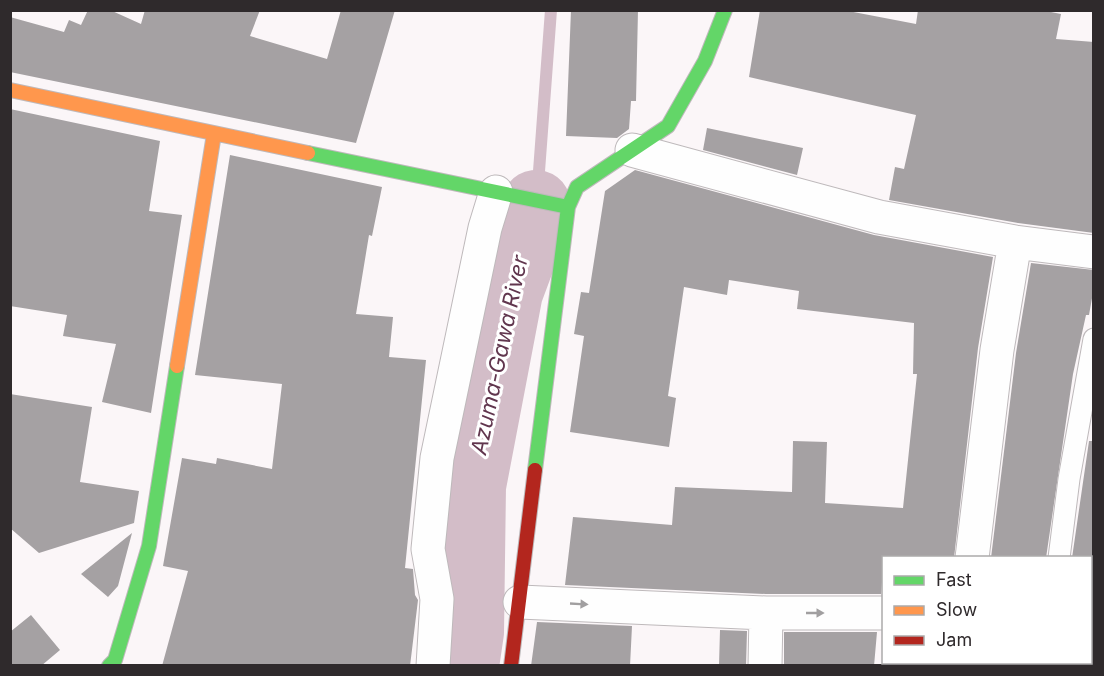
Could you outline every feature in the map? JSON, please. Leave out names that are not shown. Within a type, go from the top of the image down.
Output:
[{"type":"street","points":[[511,666],[563,206],[577,186],[668,126],[705,61],[724,10]]},
{"type":"street","points":[[10,90],[563,206]]},
{"type":"street","points":[[109,666],[115,660],[150,546],[214,134]]},
{"type":"street","points":[[632,150],[879,217],[1015,242],[1094,252]]},
{"type":"street","points":[[433,666],[437,599],[428,549],[437,458],[485,228],[508,194]]},
{"type":"street","points":[[972,556],[994,373],[1015,242]]},
{"type":"street","points":[[520,602],[766,613],[882,613]]},
{"type":"street","points":[[765,666],[766,613]]},
{"type":"lane","points":[[1059,556],[1069,480],[1094,339]]},
{"type":"building","points":[[88,10],[110,10],[141,24],[145,10],[260,10],[250,36],[327,59],[341,10],[395,10],[356,143],[10,72],[10,17],[64,32],[69,20],[81,25]]},
{"type":"building","points":[[571,10],[638,10],[636,101],[631,101],[629,129],[617,138],[566,136]]},
{"type":"building","points":[[760,10],[843,10],[916,24],[918,10],[1041,10],[1061,14],[1056,39],[1094,42],[1094,233],[1018,223],[889,200],[895,167],[904,169],[916,115],[749,77]]},
{"type":"building","points":[[10,109],[160,141],[149,211],[182,215],[151,413],[102,402],[116,344],[63,336],[67,315],[10,306]]},
{"type":"building","points":[[707,128],[803,148],[797,175],[703,150]]},
{"type":"building","points":[[230,155],[382,187],[372,236],[369,235],[356,314],[393,317],[389,357],[426,360],[405,568],[413,569],[415,595],[418,600],[410,666],[162,666],[188,571],[163,566],[182,458],[216,464],[217,458],[272,469],[282,384],[195,375]]},
{"type":"building","points":[[635,170],[874,235],[993,257],[978,348],[954,556],[882,556],[881,594],[766,594],[565,585],[573,517],[672,525],[675,487],[792,492],[793,441],[827,442],[825,503],[903,508],[917,374],[913,374],[914,323],[797,309],[799,291],[729,280],[727,295],[684,287],[668,396],[676,398],[669,447],[570,432],[584,336],[574,334],[581,292],[589,293],[605,191]]},
{"type":"building","points":[[1031,263],[1094,270],[1094,287],[1089,315],[1086,315],[1073,374],[1046,556],[991,556],[1016,353]]},
{"type":"building","points":[[10,394],[92,407],[80,482],[139,491],[134,523],[39,553],[10,528]]},
{"type":"building","points":[[1089,441],[1094,441],[1094,558],[1092,556],[1072,556]]},
{"type":"building","points":[[132,533],[118,586],[108,597],[81,574]]},
{"type":"building","points":[[31,615],[60,650],[41,666],[10,666],[10,632]]},
{"type":"building","points":[[537,622],[632,626],[630,666],[531,666]]},
{"type":"building","points":[[720,630],[747,631],[746,666],[719,666]]},
{"type":"building","points":[[784,632],[877,632],[874,666],[784,666]]},
{"type":"waterway","name":"Azuma-Gawa River","points":[[537,198],[551,10]]},
{"type":"waterway","name":"Azuma-Gawa River","points":[[464,666],[469,632],[471,486],[508,292],[524,249],[536,205]]},
{"type":"traffic: fast","points":[[535,470],[568,207],[577,187],[668,126],[705,61],[725,10]]},
{"type":"traffic: fast","points":[[308,153],[568,207]]},
{"type":"traffic: fast","points":[[109,666],[115,660],[149,546],[177,366]]},
{"type":"traffic: slow","points":[[10,90],[308,153]]},
{"type":"traffic: slow","points":[[177,366],[214,134]]},
{"type":"traffic: jam","points":[[511,666],[535,470]]}]
